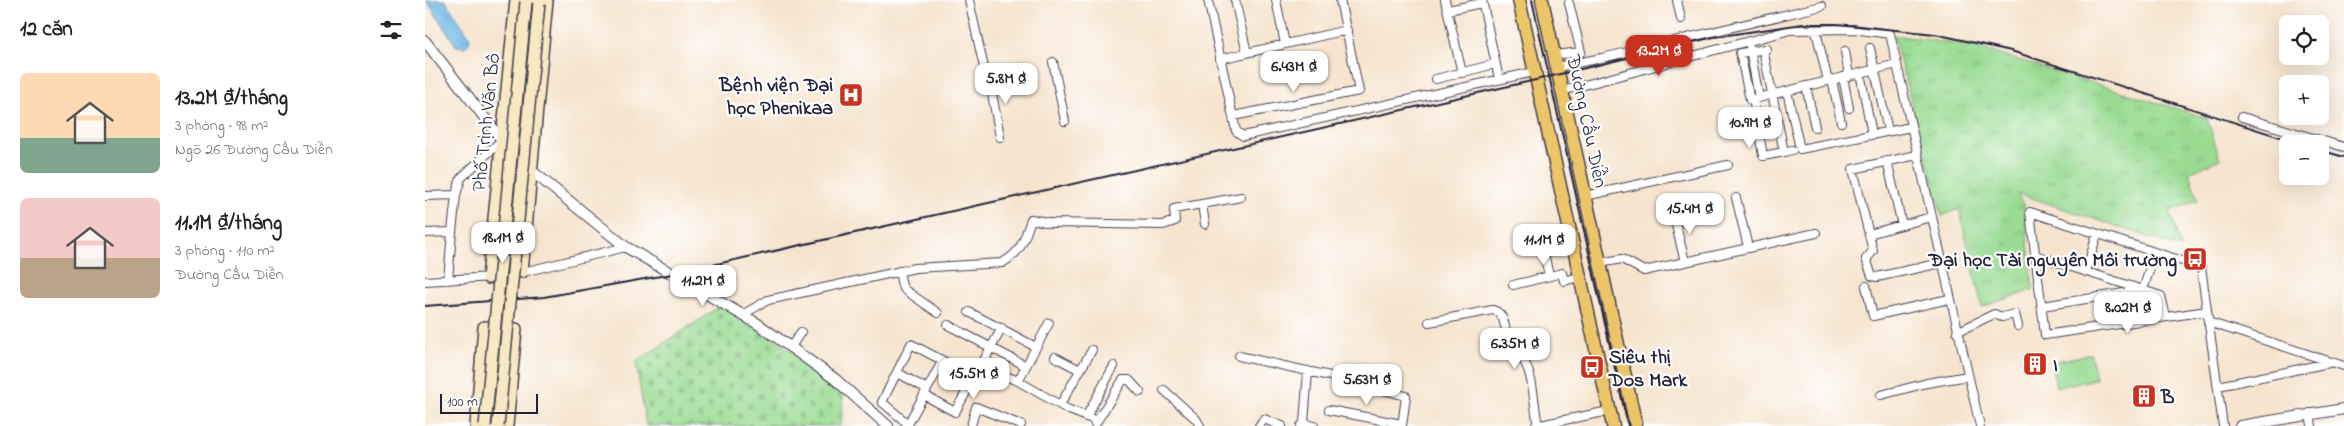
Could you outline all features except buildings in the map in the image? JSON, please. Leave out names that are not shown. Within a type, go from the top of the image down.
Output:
[{"type":"highway","name":"Đường Cầu Diễn","points":[[1519,0],[1613,426]]},
{"type":"highway","name":"Đường Cầu Diễn","points":[[1542,0],[1636,426]]},
{"type":"highway","points":[[1536,78],[1558,73]]},
{"type":"highway","points":[[1550,144],[1573,139]]},
{"type":"highway","points":[[1576,261],[1599,260]]},
{"type":"main road","name":"Phố Trịnh Văn Bô","points":[[488,278],[499,168],[523,0]]},
{"type":"main road","points":[[485,426],[523,0]]},
{"type":"main road","points":[[522,272],[533,172],[542,1]]},
{"type":"main road","points":[[498,426],[542,1]]},
{"type":"main road","points":[[476,426],[484,327],[516,329],[507,426]]},
{"type":"street","points":[[969,0],[1000,137]]},
{"type":"street","points":[[1208,0],[1236,131],[1243,136],[1499,80],[1536,78]]},
{"type":"street","points":[[1235,0],[1247,53]]},
{"type":"street","points":[[1275,0],[1285,44]]},
{"type":"street","points":[[1233,116],[1359,91],[1340,0]]},
{"type":"street","points":[[1445,0],[1462,73]]},
{"type":"street","points":[[1677,0],[1681,19]]},
{"type":"street","points":[[1447,10],[1482,2],[1499,80]]},
{"type":"street","points":[[1558,73],[1581,52],[1569,3]]},
{"type":"street","points":[[1558,73],[1602,58],[1822,6]]},
{"type":"street","points":[[1558,73],[1749,41],[1790,30],[1853,29],[1890,34],[1949,299],[1980,426]]},
{"type":"street","points":[[1221,59],[1347,30]]},
{"type":"street","points":[[1816,31],[1841,122]]},
{"type":"street","points":[[425,41],[503,140],[461,178],[455,195],[448,280]]},
{"type":"street","points":[[1749,41],[1763,156],[1911,127]]},
{"type":"street","points":[[1871,48],[1888,131]]},
{"type":"street","points":[[1751,51],[1765,49],[1773,94],[1792,150]]},
{"type":"street","points":[[1845,51],[1849,108]]},
{"type":"street","points":[[1053,62],[1065,121]]},
{"type":"street","points":[[1436,79],[1495,64]]},
{"type":"street","points":[[1756,99],[1897,64]]},
{"type":"street","points":[[1860,73],[1872,134]]},
{"type":"street","points":[[1806,86],[1815,127]]},
{"type":"street","points":[[1787,91],[1792,150]]},
{"type":"street","points":[[2242,117],[2344,147]]},
{"type":"street","points":[[1917,154],[1853,169],[1873,251],[1866,258],[1872,276],[1877,277],[1941,263]]},
{"type":"street","points":[[1887,162],[1902,225]]},
{"type":"street","points":[[1585,196],[1728,165]]},
{"type":"street","points":[[499,168],[533,172],[626,247],[750,310],[790,348],[835,380],[889,426]]},
{"type":"street","points":[[425,196],[455,195]]},
{"type":"street","points":[[750,310],[768,300],[915,268],[1003,264],[1016,255],[1023,245],[1031,220],[1051,223],[1163,225],[1175,221],[1173,209],[1241,197]]},
{"type":"street","points":[[1736,198],[1748,247]]},
{"type":"street","points":[[1202,204],[1205,224]]},
{"type":"street","points":[[2207,311],[2045,335],[2029,212],[2201,267],[2223,426]]},
{"type":"street","points":[[1673,213],[1685,262]]},
{"type":"street","points":[[1869,234],[1931,217]]},
{"type":"street","points":[[1539,230],[1549,276]]},
{"type":"street","points":[[425,234],[453,232]]},
{"type":"street","points":[[1599,260],[1622,259],[1644,271],[1816,233]]},
{"type":"street","points":[[2086,272],[2097,234]]},
{"type":"street","points":[[425,281],[488,278],[522,272],[626,247]]},
{"type":"street","points":[[2143,290],[2155,252]]},
{"type":"street","points":[[2035,255],[2161,296],[2167,317]]},
{"type":"street","points":[[892,273],[905,290],[938,313]]},
{"type":"street","points":[[1513,285],[1562,273],[1564,281],[1579,277]]},
{"type":"street","points":[[1866,286],[1873,316],[1949,299]]},
{"type":"street","points":[[2042,306],[2143,290]]},
{"type":"street","points":[[1429,322],[1493,310],[1498,311],[1502,316],[1509,344],[1525,362],[1529,376],[1536,426],[1609,411]]},
{"type":"street","points":[[969,312],[1036,347]]},
{"type":"street","points":[[1957,332],[1994,314],[2003,317],[2015,314],[2018,326]]},
{"type":"street","points":[[1018,381],[1049,322]]},
{"type":"street","points":[[2208,322],[2344,366]]},
{"type":"street","points":[[948,325],[1026,366]]},
{"type":"street","points":[[898,373],[955,412],[1002,328]]},
{"type":"street","points":[[790,348],[801,332]]},
{"type":"street","points":[[942,362],[907,425],[882,402],[911,344],[942,362],[974,377]]},
{"type":"street","points":[[1060,405],[1092,350]]},
{"type":"street","points":[[1239,356],[1406,396],[1402,425],[1329,410]]},
{"type":"street","points":[[1055,357],[1080,370]]},
{"type":"street","points":[[985,358],[992,370],[1018,381],[1096,424],[1126,379],[1141,392]]},
{"type":"street","points":[[2217,386],[2331,362]]},
{"type":"street","points":[[1086,417],[1114,366]]},
{"type":"street","points":[[1308,371],[1303,424],[1314,426]]},
{"type":"street","points":[[1881,395],[1927,383],[1968,376]]},
{"type":"street","points":[[1164,390],[1200,426]]},
{"type":"street","points":[[971,426],[976,407],[1021,425]]},
{"type":"street","points":[[2240,426],[2268,424],[2310,413],[2344,409]]},
{"type":"street","points":[[2310,413],[2312,426]]},
{"type":"street","points":[[1260,423],[1264,419],[1282,426]]},
{"type":"green space","points":[[1893,35],[1976,47],[2207,118],[2220,159],[2189,173],[2198,200],[2170,211],[2181,248],[2017,193],[2024,204],[2033,290],[1982,307],[1959,209],[1942,216]]},
{"type":"green space","points":[[723,304],[844,387],[841,426],[646,426],[636,362]]},
{"type":"green space","points":[[2091,354],[2096,379],[2056,387],[2051,362]]},
{"type":"water","points":[[426,0],[445,0],[470,37],[469,44],[465,47],[456,46]]},
{"type":"railway","points":[[1532,0],[1628,426]]},
{"type":"railway","points":[[425,306],[544,297],[672,274],[1527,82],[1714,37],[1803,24],[1837,24],[1935,34],[2011,51],[2279,137]]},
{"type":"railway","points":[[2329,153],[2344,157]]},
{"type":"place","name":"Bệnh viện Đại học Phenikaa","points":[[851,95]]},
{"type":"place","name":"Đại học Tài nguyên Môi trường","points":[[2195,259]]},
{"type":"place","name":"I","points":[[2035,364]]},
{"type":"place","name":"Siêu thị Dos Mark","points":[[1592,367]]},
{"type":"place","name":"B","points":[[2144,396]]}]
